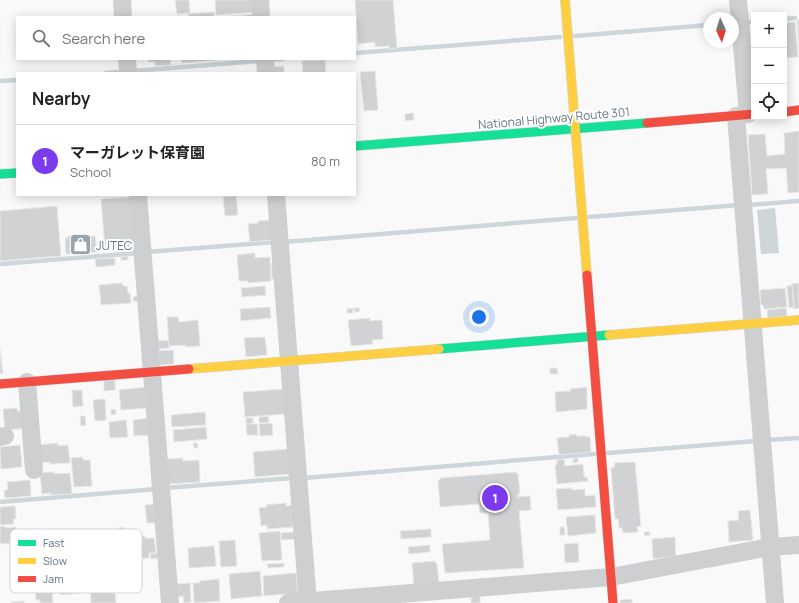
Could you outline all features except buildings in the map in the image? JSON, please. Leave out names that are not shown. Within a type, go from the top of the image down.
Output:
[{"type":"main road","points":[[565,0],[613,603]]},
{"type":"main road","points":[[787,112],[799,110]]},
{"type":"main road","name":"National Highway Route 301","points":[[356,146],[746,115]]},
{"type":"main road","points":[[0,174],[16,173]]},
{"type":"main road","points":[[0,384],[799,320]]},
{"type":"street","points":[[122,0],[124,16]]},
{"type":"street","points":[[260,0],[261,16]]},
{"type":"street","points":[[738,0],[746,115],[753,324],[775,603]]},
{"type":"street","points":[[127,60],[128,72]]},
{"type":"street","points":[[265,60],[266,72]]},
{"type":"street","points":[[138,196],[170,603]]},
{"type":"street","points":[[276,196],[308,602]]},
{"type":"street","points":[[27,382],[34,470]]},
{"type":"street","points":[[288,603],[611,577],[770,547],[799,545]]},
{"type":"shaded area","points":[[775,208],[779,253],[761,254],[757,210]]},
{"type":"waterway","points":[[787,19],[795,18]]},
{"type":"waterway","points":[[745,22],[751,22]]},
{"type":"waterway","points":[[575,36],[703,25]]},
{"type":"waterway","points":[[356,53],[560,37]]},
{"type":"waterway","points":[[133,71],[260,61]]},
{"type":"waterway","points":[[0,81],[16,80]]},
{"type":"waterway","points":[[748,205],[799,201]]},
{"type":"waterway","points":[[589,217],[739,205]]},
{"type":"waterway","points":[[284,242],[576,218]]},
{"type":"waterway","points":[[147,252],[275,242]]},
{"type":"waterway","points":[[0,264],[138,253]]},
{"type":"waterway","points":[[766,440],[799,438]]},
{"type":"waterway","points":[[608,453],[756,441]]},
{"type":"waterway","points":[[304,478],[594,454]]},
{"type":"waterway","points":[[165,488],[293,478]]},
{"type":"waterway","points":[[0,502],[157,489]]},
{"type":"traffic: fast","points":[[356,146],[647,123]]},
{"type":"traffic: fast","points":[[0,174],[16,173]]},
{"type":"traffic: fast","points":[[439,349],[609,335]]},
{"type":"traffic: slow","points":[[565,0],[587,275]]},
{"type":"traffic: slow","points":[[609,335],[799,320]]},
{"type":"traffic: slow","points":[[189,369],[439,349]]},
{"type":"traffic: jam","points":[[787,112],[799,110]]},
{"type":"traffic: jam","points":[[647,123],[751,114]]},
{"type":"traffic: jam","points":[[587,275],[613,603]]},
{"type":"traffic: jam","points":[[0,384],[189,369]]},
{"type":"place","name":"JUTEC","points":[[81,245]]},
{"type":"place","name":"マーガレット保育園","points":[[495,498]]}]
